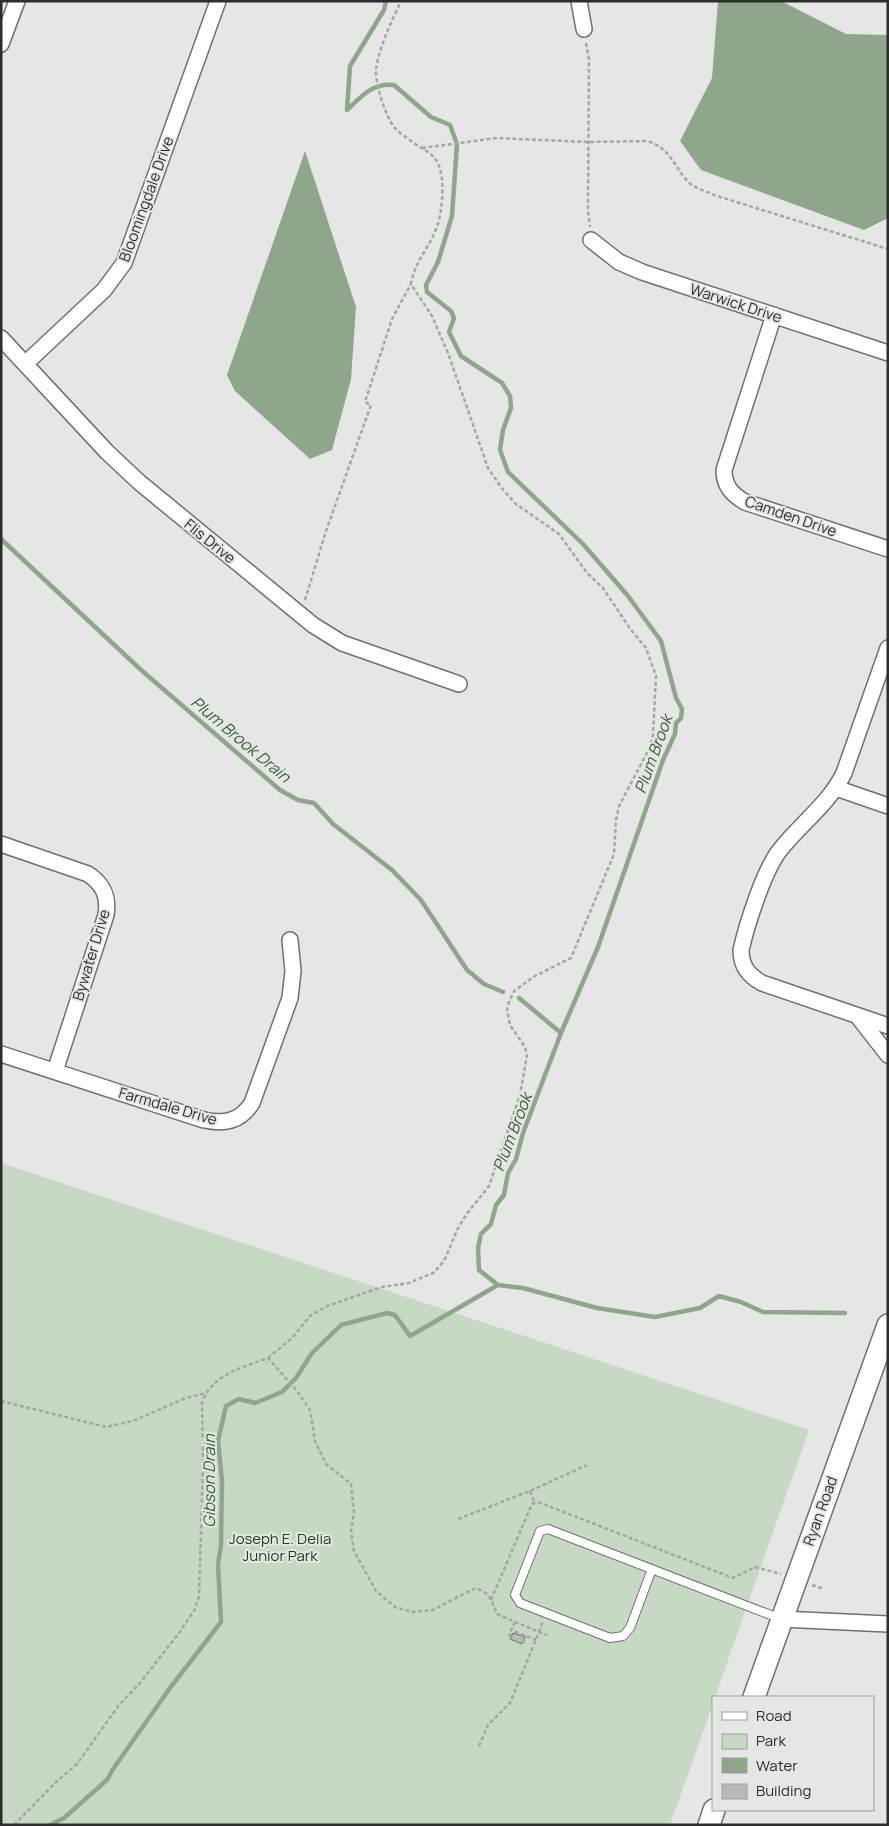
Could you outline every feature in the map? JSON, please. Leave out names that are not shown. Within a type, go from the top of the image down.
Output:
[{"type":"main road","name":"Ryan Road","points":[[754,1696],[888,1325]]},
{"type":"main road","points":[[709,1825],[714,1811]]},
{"type":"street","points":[[1,44],[16,1]]},
{"type":"street","name":"Bloomingdale Drive","points":[[25,364],[104,290],[124,263],[218,1]]},
{"type":"street","points":[[579,1],[584,29]]},
{"type":"street","name":"Warwick Drive","points":[[591,240],[620,262],[642,272],[888,353]]},
{"type":"street","name":"Camden Drive","points":[[774,315],[724,470],[727,487],[735,496],[745,502],[888,549]]},
{"type":"street","name":"Flis Drive","points":[[1,338],[107,452],[139,482],[296,612],[328,636],[342,643],[459,684]]},
{"type":"street","points":[[888,648],[848,761],[836,788],[773,860],[743,940],[741,959],[745,969],[752,977],[762,983],[859,1018],[888,1026]]},
{"type":"street","points":[[836,788],[888,806]]},
{"type":"street","name":"Bywater Drive","points":[[1,844],[88,874],[103,888],[106,897],[106,915],[55,1071]]},
{"type":"street","name":"Farmdale Drive","points":[[1,1054],[204,1120],[227,1122],[239,1118],[252,1104],[290,998],[293,971],[290,940]]},
{"type":"street","points":[[859,1018],[888,1055]]},
{"type":"street","points":[[781,1619],[888,1624]]},
{"type":"lane","points":[[652,1569],[630,1628],[622,1636],[610,1638],[520,1603],[515,1594],[540,1531],[548,1528],[781,1619]]},
{"type":"path","points":[[296,612],[307,598],[326,531],[371,405],[365,402],[392,319],[411,284],[416,266],[437,228],[442,202],[441,174],[437,160],[394,127],[387,113],[376,77],[379,56],[401,1]]},
{"type":"path","points":[[584,29],[589,59],[588,211],[591,240]]},
{"type":"path","points":[[422,148],[496,138],[589,142],[647,141],[664,149],[692,185],[714,195],[888,249]]},
{"type":"path","points":[[14,1825],[57,1781],[77,1764],[119,1705],[140,1683],[195,1609],[199,1596],[203,1463],[201,1412],[202,1402],[206,1393],[221,1377],[238,1368],[268,1358],[292,1338],[310,1316],[327,1306],[382,1286],[409,1283],[433,1273],[446,1257],[457,1230],[466,1215],[490,1186],[520,1095],[527,1055],[525,1047],[510,1025],[507,1010],[509,1002],[514,991],[535,976],[572,958],[614,854],[616,820],[619,806],[650,747],[654,735],[656,676],[646,648],[631,630],[603,588],[587,573],[560,534],[516,504],[502,490],[488,468],[448,353],[432,316],[411,284]]},
{"type":"path","points":[[268,1358],[297,1391],[310,1410],[315,1442],[326,1464],[352,1484],[354,1512],[351,1531],[354,1551],[376,1591],[395,1607],[413,1612],[433,1610],[472,1589],[483,1590],[491,1600],[497,1614],[547,1635]]},
{"type":"path","points":[[1,1401],[106,1427],[133,1421],[186,1398],[206,1393]]},
{"type":"path","points":[[458,1519],[530,1491],[587,1465]]},
{"type":"path","points":[[530,1491],[535,1503]]},
{"type":"path","points":[[508,1636],[515,1622]]},
{"type":"path","points":[[511,1630],[536,1640]]},
{"type":"path","points":[[479,1746],[488,1725],[510,1703],[539,1632]]},
{"type":"path","points":[[523,1644],[526,1636]]},
{"type":"green space","name":"Joseph E. Delia Junior Park","points":[[1,1163],[809,1430],[715,1696],[712,1696],[712,1707],[670,1825],[1,1825]]},
{"type":"water","points":[[718,1],[781,1],[846,34],[888,35],[888,218],[864,230],[701,170],[680,141],[712,78]]},
{"type":"water","points":[[305,151],[356,307],[351,379],[332,450],[310,459],[235,391],[227,375]]},
{"type":"building","points":[[513,1633],[525,1637],[522,1644],[510,1639]]},
{"type":"waterway","name":"Plum Brook","points":[[386,1],[384,10],[350,66],[347,110],[368,91],[380,86],[394,85],[431,117],[450,125],[457,144],[452,216],[438,262],[426,285],[427,292],[451,311],[454,318],[449,332],[461,356],[502,383],[510,396],[511,408],[503,430],[500,450],[508,472],[583,544],[628,596],[661,641],[676,698],[682,709],[681,718],[676,723],[675,734],[663,760],[598,947],[561,1033],[523,1133],[516,1159],[508,1173],[504,1195],[496,1205],[491,1224],[481,1234],[478,1248],[479,1270],[498,1285],[523,1288],[597,1308],[655,1317],[700,1308],[719,1296],[741,1302],[763,1312],[845,1313]]},
{"type":"waterway","name":"Plum Brook Drain","points":[[1,539],[140,669],[280,790],[298,800],[314,803],[333,824],[392,870],[421,900],[467,970],[484,984],[503,992]]},
{"type":"waterway","name":"Plum Brook Drain","points":[[519,998],[561,1033]]},
{"type":"waterway","name":"Gibson Drain","points":[[50,1825],[64,1818],[107,1780],[170,1688],[221,1622],[218,1565],[221,1545],[222,1481],[218,1441],[226,1406],[239,1399],[255,1403],[282,1392],[296,1378],[312,1353],[341,1325],[387,1313],[395,1315],[410,1336],[498,1285]]}]
